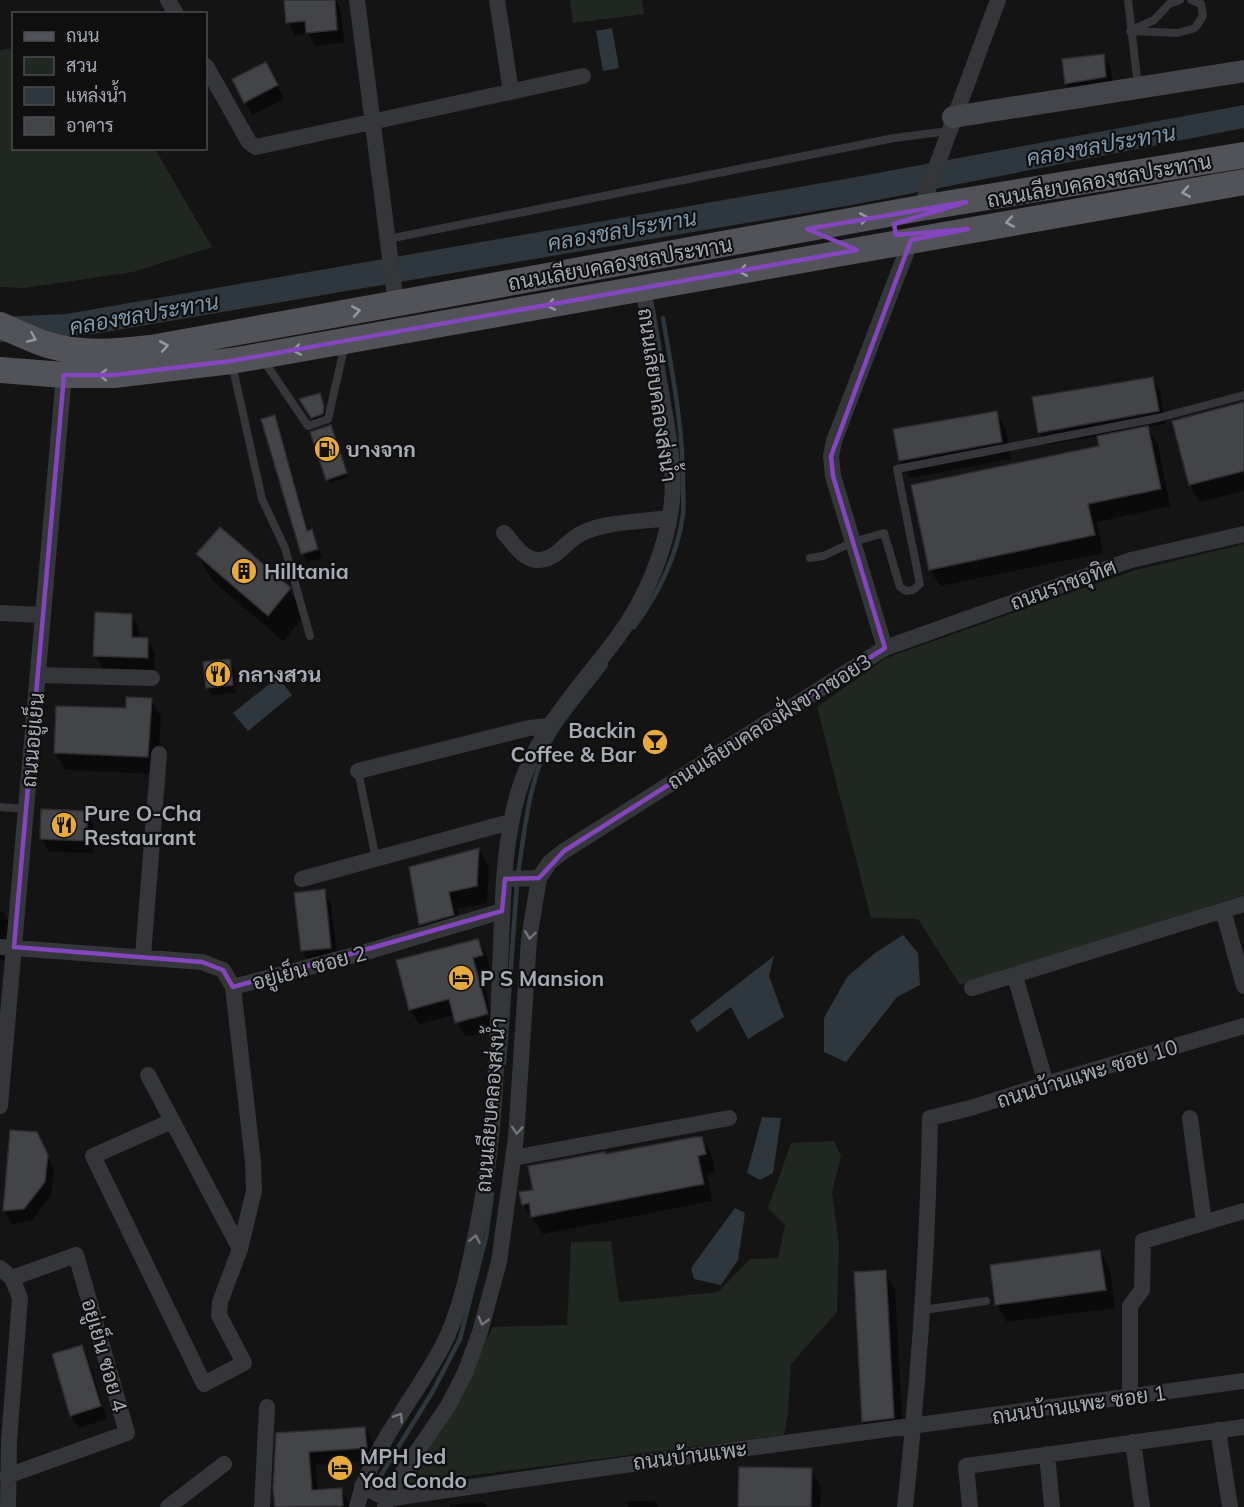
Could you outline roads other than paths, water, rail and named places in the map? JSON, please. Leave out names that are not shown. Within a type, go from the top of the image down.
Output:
[{"type":"main road","points":[[951,124],[1244,71]]},
{"type":"main road","name":"ถนนเลียบคลองชลประทาน","points":[[0,325],[45,344],[64,349],[113,352],[151,348],[921,208],[1244,155]]},
{"type":"main road","name":"ถนนเลียบคลองชลประทาน","points":[[0,370],[64,375],[114,375],[231,361],[1244,182]]},
{"type":"main road","points":[[966,202],[936,212],[928,223],[932,229],[937,231],[968,229]]},
{"type":"main road","points":[[807,229],[838,242],[893,233],[899,242]]},
{"type":"street","points":[[357,0],[396,304]]},
{"type":"street","points":[[497,0],[511,92]]},
{"type":"street","points":[[921,208],[998,0]]},
{"type":"street","points":[[207,68],[249,142],[256,147],[583,76]]},
{"type":"street","name":"ถนนเลียบคลองฝั่งขวาซอย3","points":[[539,878],[550,862],[564,851],[885,648],[833,476],[831,456],[899,242]]},
{"type":"street","name":"ถนนเลียบคลองส่งน้ำ","points":[[357,1507],[362,1486],[375,1454],[444,1345],[465,1286],[480,1218],[489,1149],[495,1076],[502,911],[510,822],[529,761],[548,726],[619,635],[644,594],[660,554],[669,518],[672,499],[670,447],[644,289]]},
{"type":"street","name":"ถนนอยู่เย็น","points":[[0,1106],[7,947],[26,809],[64,375]]},
{"type":"street","points":[[504,533],[520,553],[534,560],[542,560],[553,556],[575,537],[605,526],[669,518]]},
{"type":"street","name":"ถนนราชอุทิศ","points":[[885,648],[1131,560],[1244,534]]},
{"type":"street","points":[[0,613],[43,615]]},
{"type":"street","points":[[38,675],[152,678]]},
{"type":"street","points":[[358,771],[548,726]]},
{"type":"street","points":[[143,956],[159,754]]},
{"type":"street","points":[[302,879],[510,822]]},
{"type":"street","points":[[505,879],[539,878]]},
{"type":"street","name":"ถนนเลียบคลองส่งน้ำ","points":[[386,1503],[448,1406],[465,1373],[480,1332],[499,1262],[516,1137],[528,939],[539,878]]},
{"type":"street","points":[[972,988],[1244,904]]},
{"type":"street","points":[[1223,910],[1244,986]]},
{"type":"street","name":"อยู่เย็น ซอย 2","points":[[7,947],[202,962],[223,970],[233,987],[366,952],[502,911]]},
{"type":"street","points":[[1015,976],[1046,1084]]},
{"type":"street","points":[[172,1121],[93,1156],[204,1384],[244,1364],[219,1315],[220,1302],[240,1249],[254,1191],[253,1162],[233,987]]},
{"type":"street","name":"ถนนบ้านแพะ ซอย 10","points":[[923,1310],[928,1225],[930,1118],[974,1107],[1244,1026]]},
{"type":"street","points":[[148,1075],[240,1249]]},
{"type":"street","points":[[513,1158],[729,1118]]},
{"type":"street","points":[[1190,1118],[1204,1223]]},
{"type":"street","points":[[1130,1396],[1130,1306],[1142,1290],[1143,1240],[1244,1211]]},
{"type":"street","name":"อยู่เย็น ซอย 4","points":[[6,1273],[76,1255],[127,1433],[7,1476]]},
{"type":"street","points":[[6,1273],[20,1298],[7,1476],[8,1507]]},
{"type":"street","points":[[905,1507],[923,1310]]},
{"type":"street","name":"ถนนบ้านแพะ ซอย 1","points":[[914,1427],[1244,1381]]},
{"type":"street","points":[[262,1507],[267,1407]]},
{"type":"street","name":"ถนนบ้านแพะ","points":[[386,1503],[648,1461],[914,1427]]},
{"type":"street","points":[[970,1507],[966,1466],[1244,1427]]},
{"type":"street","points":[[1218,1430],[1230,1507]]},
{"type":"street","points":[[1132,1442],[1142,1507]]},
{"type":"street","points":[[1047,1454],[1052,1507]]},
{"type":"street","points":[[168,1507],[224,1464]]},
{"type":"street","points":[[362,1486],[386,1503]]},
{"type":"lane","points":[[1128,0],[1138,89]]},
{"type":"lane","points":[[1130,31],[1154,20],[1169,4],[1180,0]]},
{"type":"lane","points":[[1130,31],[1178,33],[1195,28],[1203,16],[1201,4],[1191,0]]},
{"type":"lane","points":[[388,239],[894,138],[951,124]]},
{"type":"lane","points":[[261,356],[308,426],[328,418],[345,341]]},
{"type":"lane","points":[[231,361],[262,499],[285,548],[310,636]]},
{"type":"lane","points":[[810,558],[823,556],[853,542],[884,533],[900,587],[906,591],[913,590],[920,584],[897,470],[1158,418],[1244,395]]},
{"type":"lane","points":[[358,771],[376,859]]},
{"type":"lane","points":[[0,807],[26,809]]},
{"type":"lane","points":[[923,1310],[986,1301]]},
{"type":"water","points":[[612,28],[619,68],[603,71],[596,31]]},
{"type":"water","name":"คลองชลประทาน","points":[[1244,105],[1244,128],[852,205],[93,334],[0,342],[0,317],[66,314],[845,179]]},
{"type":"water","points":[[278,677],[292,695],[248,731],[233,713]]},
{"type":"water","points":[[903,935],[918,953],[920,985],[897,997],[846,1062],[824,1052],[824,1018],[847,977],[875,953]]},
{"type":"water","points":[[774,956],[769,976],[784,1017],[748,1039],[731,1007],[697,1032],[690,1021]]},
{"type":"water","points":[[762,1117],[781,1118],[773,1173],[760,1180],[747,1173]]},
{"type":"water","points":[[735,1208],[745,1213],[738,1260],[721,1285],[694,1279],[691,1268]]},
{"type":"waterway","points":[[634,627],[666,574],[677,544],[683,514],[683,461],[679,420],[663,318]]},
{"type":"waterway","points":[[518,874],[529,803],[538,768],[553,736],[606,665]]},
{"type":"waterway","points":[[504,1063],[517,883]]},
{"type":"waterway","points":[[373,1488],[433,1391],[460,1339],[486,1237],[492,1194]]},
{"type":"place","name":"บางจาก","points":[[327,449]]},
{"type":"place","name":"Hilltania","points":[[244,571]]},
{"type":"place","name":"กลางสวน","points":[[218,674]]},
{"type":"place","name":"Backin Coffee & Bar","points":[[655,742]]},
{"type":"place","name":"Pure O-Cha Restaurant","points":[[64,825]]},
{"type":"place","name":"P S Mansion","points":[[461,978]]},
{"type":"place","name":"MPH Jed Yod Condo","points":[[340,1468]]}]
